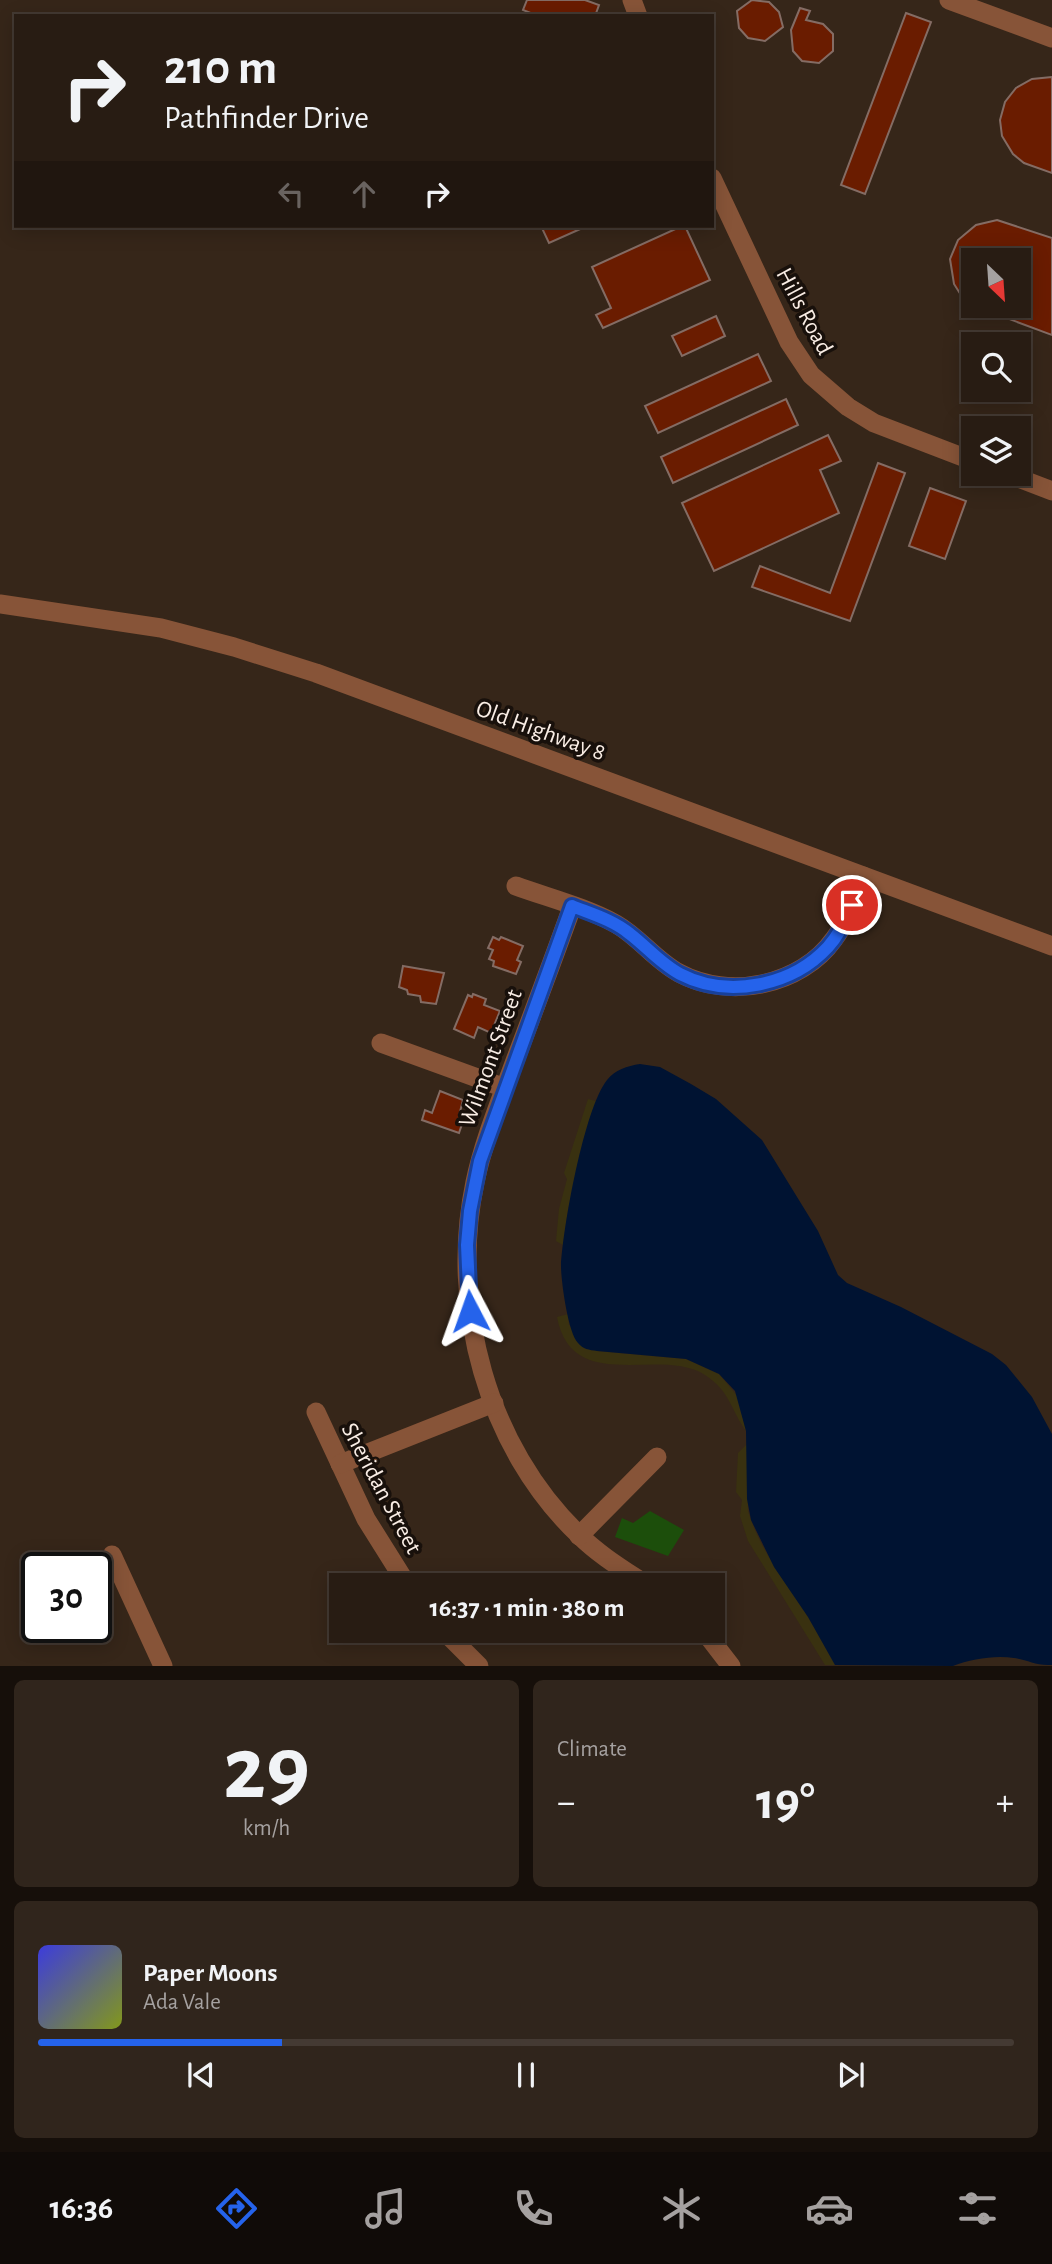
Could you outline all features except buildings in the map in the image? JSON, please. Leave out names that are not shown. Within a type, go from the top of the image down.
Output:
[{"type":"street","points":[[949,0],[1052,38]]},
{"type":"street","name":"Hills Road","points":[[714,182],[789,342],[811,375],[848,407],[874,423],[961,456]]},
{"type":"street","points":[[1031,483],[1052,491]]},
{"type":"street","name":"Old Highway 8","points":[[0,604],[161,628],[255,653],[316,673],[1052,946]]},
{"type":"street","points":[[516,886],[619,926],[680,974],[713,985],[738,987],[766,983],[789,975],[822,953],[843,925],[863,876]]},
{"type":"street","name":"Wilmont Street","points":[[572,906],[478,1169],[467,1245],[471,1320],[481,1365],[494,1403],[508,1437],[529,1474],[548,1501],[579,1536],[628,1573]]},
{"type":"street","points":[[381,1043],[505,1088]]},
{"type":"street","points":[[340,1464],[494,1403]]},
{"type":"street","name":"Sheridan Street","points":[[316,1412],[376,1537],[400,1573]]},
{"type":"street","points":[[579,1536],[657,1457]]},
{"type":"street","points":[[112,1555],[163,1665]]},
{"type":"street","points":[[456,1643],[479,1665]]},
{"type":"street","points":[[714,1643],[731,1665]]},
{"type":"green space","points":[[650,1511],[684,1530],[668,1556],[615,1537],[622,1518],[633,1523]]},
{"type":"sand","points":[[588,1099],[596,1101],[568,1210],[563,1245],[556,1241],[559,1209],[567,1179],[564,1173]]},
{"type":"sand","points":[[568,1314],[569,1325],[597,1351],[686,1359],[719,1374],[738,1397],[746,1431],[725,1394],[705,1375],[686,1367],[620,1365],[599,1362],[580,1355],[566,1341],[557,1317]]},
{"type":"sand","points":[[747,1444],[748,1511],[753,1526],[766,1553],[808,1617],[835,1665],[825,1665],[748,1541],[740,1516],[742,1500],[736,1492],[738,1453]]},
{"type":"water","points":[[640,1064],[660,1067],[716,1099],[762,1140],[818,1231],[838,1275],[847,1283],[901,1307],[992,1354],[1006,1365],[1032,1397],[1052,1434],[1052,1665],[999,1657],[953,1666],[835,1665],[808,1617],[774,1567],[751,1520],[747,1499],[746,1431],[735,1391],[719,1374],[686,1359],[594,1351],[578,1343],[568,1318],[561,1266],[576,1169],[590,1116],[607,1080],[622,1069]]},
{"type":"route","points":[[470,1311],[467,1245],[474,1185],[480,1161],[572,906],[619,926],[680,974],[699,982],[738,987],[775,980],[810,962],[834,939],[852,905]]}]
